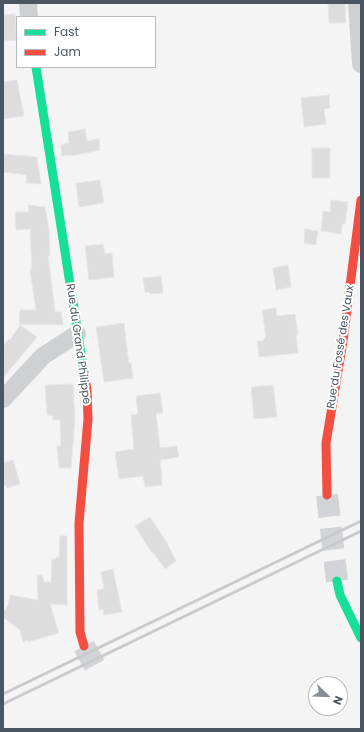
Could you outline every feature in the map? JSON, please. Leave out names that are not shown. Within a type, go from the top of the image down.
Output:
[{"type":"street","points":[[28,3],[29,16]]},
{"type":"street","points":[[357,3],[361,64]]},
{"type":"street","name":"Rue du Grand Philippe","points":[[36,68],[76,334],[87,390],[88,419],[79,523],[80,632],[84,646]]},
{"type":"street","name":"Rue du Fossé des Vaux","points":[[327,495],[326,443],[343,341],[361,200]]},
{"type":"street","points":[[3,398],[43,356],[76,334]]},
{"type":"street","points":[[338,581],[340,595],[361,638]]},
{"type":"building","points":[[328,3],[345,3],[346,23],[329,23]]},
{"type":"building","points":[[15,14],[16,40],[3,41],[3,15]]},
{"type":"building","points":[[17,80],[24,116],[3,119],[3,82]]},
{"type":"building","points":[[329,95],[330,108],[324,109],[326,124],[304,127],[301,98]]},
{"type":"building","points":[[85,129],[87,141],[99,139],[100,150],[71,156],[62,156],[61,145],[69,143],[68,132]]},
{"type":"building","points":[[312,148],[330,148],[330,178],[312,178]]},
{"type":"building","points":[[3,154],[37,157],[41,184],[26,183],[27,175],[3,172]]},
{"type":"building","points":[[100,180],[104,203],[79,207],[76,183]]},
{"type":"building","points":[[331,200],[348,202],[345,224],[342,224],[341,234],[321,231],[323,211],[330,212]]},
{"type":"building","points":[[28,205],[45,207],[49,231],[50,256],[48,255],[55,312],[61,312],[63,325],[19,324],[20,310],[36,310],[30,269],[32,269],[30,229],[16,230],[15,212],[29,212]]},
{"type":"building","points":[[305,229],[318,231],[316,245],[304,243]]},
{"type":"building","points":[[103,244],[105,254],[112,253],[114,277],[89,280],[85,246]]},
{"type":"building","points":[[288,265],[291,287],[276,290],[273,268]]},
{"type":"building","points":[[161,276],[163,293],[145,293],[143,278]]},
{"type":"building","points":[[276,308],[277,316],[295,314],[298,335],[296,335],[298,353],[259,357],[257,341],[264,340],[264,338],[266,338],[262,310]]},
{"type":"building","points":[[124,323],[129,364],[131,363],[133,378],[104,382],[96,327]]},
{"type":"building","points":[[20,325],[37,337],[3,378],[3,346],[9,339],[10,340]]},
{"type":"building","points":[[73,384],[75,419],[71,468],[59,468],[57,446],[61,446],[60,420],[53,420],[53,416],[47,415],[45,385]]},
{"type":"building","points":[[273,385],[277,417],[254,419],[251,387]]},
{"type":"building","points":[[160,393],[163,413],[156,414],[160,448],[177,446],[179,457],[160,460],[162,485],[145,487],[143,476],[119,479],[115,452],[134,449],[131,415],[138,414],[136,396]]},
{"type":"building","points":[[13,460],[20,484],[7,488],[6,485],[3,486],[3,463]]},
{"type":"building","points":[[150,517],[167,543],[176,561],[165,569],[153,552],[152,553],[135,526]]},
{"type":"building","points":[[60,536],[67,536],[67,605],[50,604],[59,633],[28,642],[28,640],[23,642],[20,630],[3,617],[3,612],[8,606],[10,595],[38,600],[37,576],[42,575],[44,582],[51,582],[52,559],[59,557]]},
{"type":"building","points":[[113,569],[122,612],[104,615],[103,609],[99,610],[97,590],[104,589],[101,572]]},
{"type":"tunnel","points":[[327,495],[337,581]]},
{"type":"tunnel","points":[[84,646],[97,670]]},
{"type":"railway","points":[[3,694],[361,521]]},
{"type":"railway","points":[[3,704],[361,531]]},
{"type":"traffic: fast","points":[[36,68],[84,373]]},
{"type":"traffic: fast","points":[[337,581],[340,595],[361,638]]},
{"type":"traffic: jam","points":[[327,495],[326,443],[343,341],[361,200]]},
{"type":"traffic: jam","points":[[84,373],[87,390],[88,419],[79,523],[80,632],[84,646]]}]
